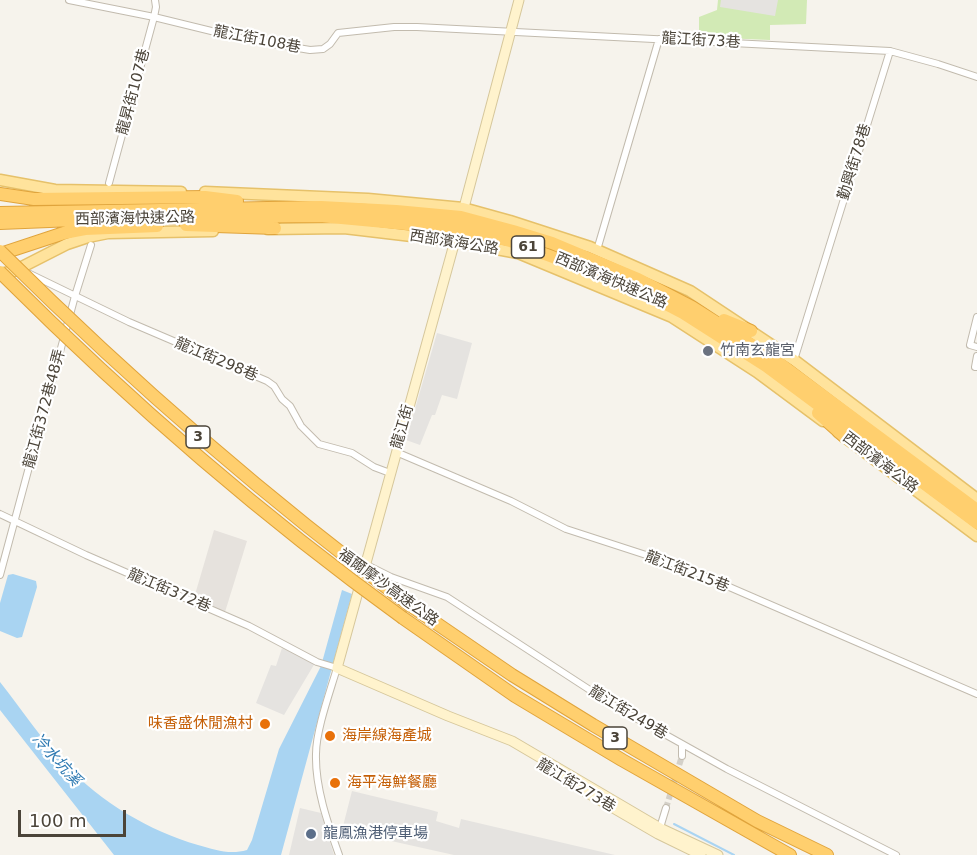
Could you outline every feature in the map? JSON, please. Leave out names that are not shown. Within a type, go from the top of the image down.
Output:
[{"type":"highway","points":[[0,194],[34,199],[205,197],[280,217]]},
{"type":"highway","name":"西部濱海快速公路","points":[[0,223],[123,218],[280,217],[396,211],[461,218],[552,243],[638,279],[692,307],[771,357],[977,510]]},
{"type":"highway","name":"西部濱海快速公路","points":[[0,213],[280,217]]},
{"type":"highway","points":[[4,252],[85,229],[186,225],[280,217]]},
{"type":"highway","name":"西部濱海快速公路","points":[[461,218],[510,241],[635,288],[683,313],[766,366],[977,523]]},
{"type":"highway","name":"福爾摩沙高速公路","points":[[4,252],[80,331],[194,434],[332,548],[411,606],[512,675],[593,726],[757,821],[827,855]]},
{"type":"highway","name":"福爾摩沙高速公路","points":[[0,273],[60,332],[230,485],[291,535],[403,618],[515,696],[622,760],[790,855]]},
{"type":"highway","points":[[692,307],[751,332]]},
{"type":"highway","points":[[766,366],[845,437]]},
{"type":"main road","name":"西部濱海公路","points":[[0,180],[55,190],[270,194],[368,199],[461,218],[510,221],[597,250],[690,291],[794,360],[977,499]]},
{"type":"main road","name":"西部濱海公路","points":[[0,273],[22,267],[67,244],[88,237],[108,233],[280,217],[344,228],[454,241],[518,253],[672,317],[757,372],[977,536]]},
{"type":"street","name":"龍江街108巷","points":[[69,0],[154,17],[244,39],[310,50],[323,49],[338,33],[394,27],[511,32]]},
{"type":"street","name":"龍昇街107巷","points":[[109,183],[154,17],[155,0]]},
{"type":"street","name":"龍江街","points":[[339,855],[324,807],[315,753],[387,472],[396,452],[519,0]]},
{"type":"street","name":"龍江街73巷","points":[[511,32],[890,51]]},
{"type":"street","points":[[597,250],[659,39]]},
{"type":"street","points":[[890,51],[938,64],[977,78]]},
{"type":"street","name":"勤興街78巷","points":[[794,360],[890,51]]},
{"type":"street","points":[[75,296],[91,245]]},
{"type":"street","name":"龍江街298巷","points":[[22,267],[30,275],[149,331],[267,381],[290,406],[310,437],[319,444],[352,453],[374,467],[387,472]]},
{"type":"street","name":"龍江街372巷48弄","points":[[0,575],[75,296]]},
{"type":"street","points":[[977,317],[970,345],[977,347]]},
{"type":"street","points":[[977,356],[977,367]]},
{"type":"street","name":"龍江街215巷","points":[[396,452],[511,501],[566,529],[683,567],[977,694]]},
{"type":"street","name":"龍江街372巷","points":[[0,514],[15,523],[249,626],[317,662],[336,667]]},
{"type":"street","name":"龍江街249巷","points":[[365,564],[391,577],[447,597],[616,707],[745,779],[896,855]]},
{"type":"street","name":"龍江街273巷","points":[[336,667],[495,735],[592,797],[659,831]]},
{"type":"street","points":[[682,744],[682,756]]},
{"type":"street","points":[[659,831],[666,808]]},
{"type":"street","points":[[659,831],[700,855]]},
{"type":"street","points":[[659,831],[718,855]]},
{"type":"shaded area","points":[[721,0],[778,0],[775,16],[720,7]]},
{"type":"shaded area","points":[[437,333],[472,343],[457,399],[442,395],[420,445],[406,440]]},
{"type":"shaded area","points":[[214,530],[247,541],[225,612],[194,598]]},
{"type":"shaded area","points":[[282,648],[315,663],[284,715],[256,703],[271,665],[276,666]]},
{"type":"shaded area","points":[[352,791],[438,812],[436,821],[459,828],[461,819],[615,855],[454,855],[342,830]]},
{"type":"shaded area","name":"龍鳳漁港停車場","points":[[300,808],[321,813],[334,855],[289,855]]},
{"type":"green space","points":[[718,0],[807,0],[806,24],[770,25],[770,40],[699,37],[699,17],[717,10]]},
{"type":"water","points":[[13,574],[36,581],[37,587],[22,637],[17,638],[0,631],[0,603],[8,575]]},
{"type":"water","name":"冷水坑溪","points":[[342,590],[352,594],[281,855],[114,855],[0,710],[0,682],[57,755],[94,791],[110,803],[144,823],[180,839],[222,851],[247,850],[279,749],[321,666]]},
{"type":"waterway","points":[[674,824],[734,855]]},
{"type":"tunnel","points":[[666,808],[682,756]]},
{"type":"place","name":"竹南玄龍宮","points":[[708,351]]},
{"type":"place","name":"味香盛休閒漁村","points":[[265,724]]},
{"type":"place","name":"海岸線海產城","points":[[330,736]]},
{"type":"place","name":"海平海鮮餐廳","points":[[335,783]]},
{"type":"place","name":"龍鳳漁港停車場","points":[[311,834]]}]
